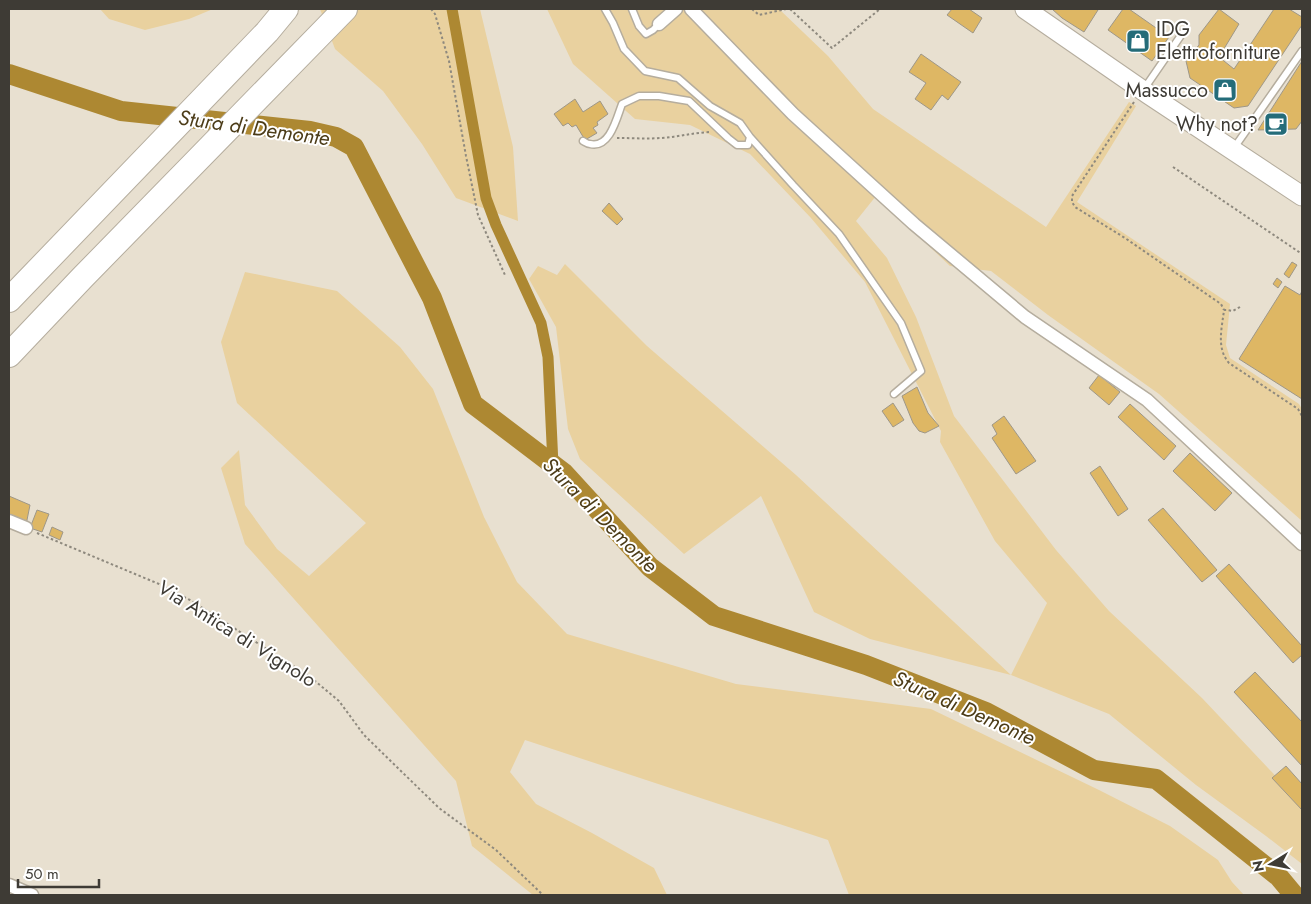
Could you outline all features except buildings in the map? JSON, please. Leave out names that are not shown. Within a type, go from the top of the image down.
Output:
[{"type":"highway","points":[[9,300],[267,32],[286,9]]},
{"type":"highway","points":[[267,32],[297,9]]},
{"type":"highway","points":[[284,70],[326,9]]},
{"type":"highway","points":[[9,355],[345,9]]},
{"type":"main road","points":[[1024,9],[1302,196]]},
{"type":"street","points":[[659,24],[676,9]]},
{"type":"street","points":[[691,9],[793,114],[914,224],[1025,317],[1147,400],[1302,544]]},
{"type":"street","points":[[9,521],[26,528]]},
{"type":"street","points":[[9,885],[32,895]]},
{"type":"lane","points":[[605,9],[624,49],[645,71],[678,78],[710,106],[740,124],[839,234],[900,323],[921,371],[894,394]]},
{"type":"lane","points":[[632,9],[639,26],[646,34],[659,24]]},
{"type":"lane","points":[[1144,90],[1184,31]]},
{"type":"lane","points":[[1233,149],[1302,51]]},
{"type":"lane","points":[[582,141],[590,145],[598,144],[607,139],[622,104],[639,96],[659,96],[689,101],[737,145],[748,146],[750,137]]},
{"type":"path","points":[[431,9],[435,14],[449,60],[478,215],[505,275]]},
{"type":"path","points":[[752,9],[759,15],[786,9]]},
{"type":"path","points":[[790,9],[832,48],[880,9]]},
{"type":"path","points":[[1144,90],[1132,104],[1072,196],[1072,202],[1075,207],[1125,238],[1220,304],[1224,310],[1221,347],[1225,359],[1298,408],[1302,416]]},
{"type":"path","points":[[607,139],[659,138],[676,137],[692,133],[724,133]]},
{"type":"path","points":[[1173,167],[1302,254],[1302,262]]},
{"type":"path","points":[[1224,310],[1233,311],[1240,307]]},
{"type":"path","name":"Via Antica di Vignolo","points":[[26,528],[159,584],[190,600],[309,676],[339,701],[364,735],[439,808],[496,850],[543,895]]},
{"type":"shaded area","points":[[100,9],[213,9],[189,19],[145,30],[109,19]]},
{"type":"shaded area","points":[[320,9],[480,9],[513,147],[518,221],[456,198],[422,144],[383,91],[335,49]]},
{"type":"shaded area","points":[[547,9],[779,9],[828,56],[873,109],[1046,227],[1129,102],[1136,106],[1077,202],[1230,304],[1226,345],[1230,358],[1299,404],[1302,409],[1302,521],[1159,394],[1048,315],[991,271],[950,266],[876,196],[856,221],[887,258],[916,317],[954,416],[1056,550],[1109,611],[1202,698],[1302,804],[1302,864],[1196,785],[1109,714],[1011,675],[1047,603],[995,541],[940,442],[941,431],[865,282],[811,218],[750,154],[690,125],[635,119],[573,64]]},
{"type":"shaded area","points":[[565,264],[647,346],[796,475],[1011,675],[870,639],[814,612],[761,496],[684,554],[580,459],[568,429],[556,327],[529,279],[538,266],[557,275]]},
{"type":"shaded area","points":[[245,272],[337,291],[400,347],[433,389],[484,517],[517,582],[567,634],[736,684],[931,709],[1170,826],[1218,860],[1232,882],[1244,895],[849,895],[828,840],[525,740],[510,772],[536,804],[654,868],[667,895],[533,895],[472,846],[456,781],[245,544],[221,468],[239,450],[245,505],[277,549],[309,576],[366,523],[237,403],[221,342]]},
{"type":"waterway","points":[[452,9],[486,198],[496,225],[541,323],[548,357],[553,465]]},
{"type":"waterway","name":"Stura di Demonte","points":[[9,74],[121,111],[310,131],[336,137],[354,147],[432,298],[473,404],[564,473],[650,567],[714,616],[866,665],[986,712],[1094,770],[1156,779],[1279,877],[1294,895]]},
{"type":"place","name":"IDG Elettroforniture","points":[[1138,41]]},
{"type":"place","name":"Massucco","points":[[1225,90]]},
{"type":"place","name":"Why not?","points":[[1276,124]]}]
